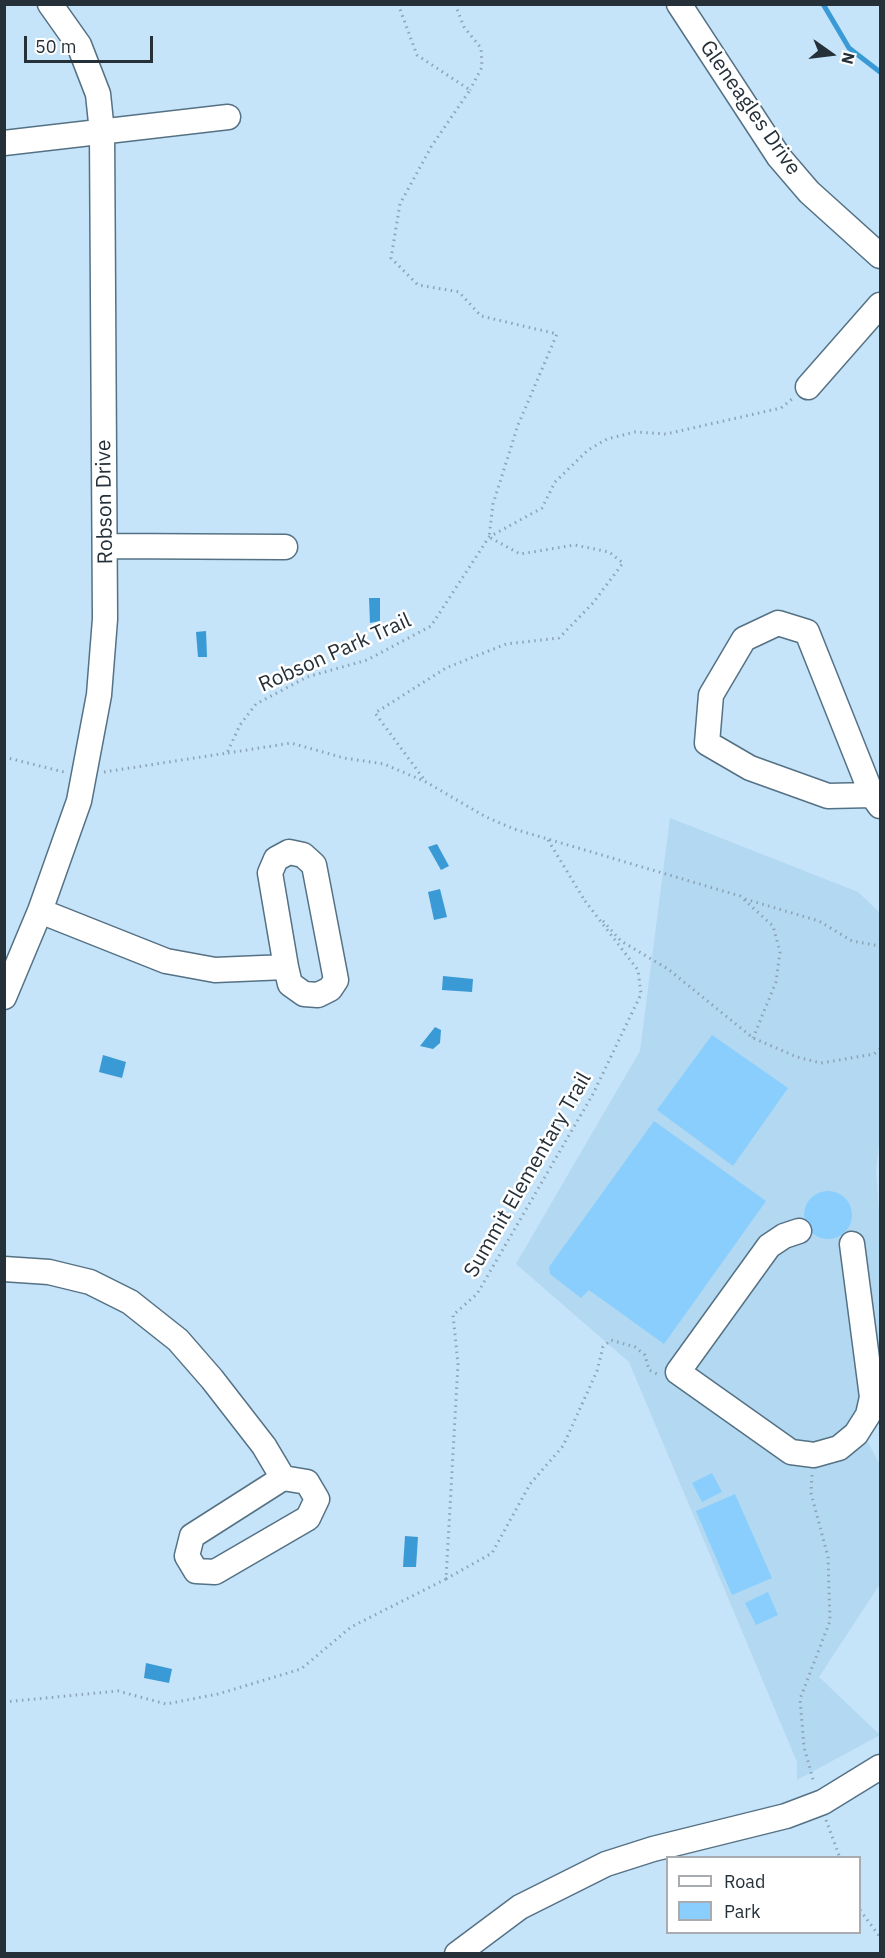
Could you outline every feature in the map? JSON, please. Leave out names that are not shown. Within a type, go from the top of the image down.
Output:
[{"type":"street","name":"Robson Drive","points":[[4,997],[40,911],[79,801],[95,718],[105,620],[107,546],[103,385],[102,132],[98,94],[79,45],[50,4]]},
{"type":"street","name":"Gleneagles Drive","points":[[679,4],[779,157],[809,192],[880,256]]},
{"type":"street","points":[[4,143],[228,117]]},
{"type":"street","points":[[808,387],[880,305]]},
{"type":"street","points":[[107,546],[285,547]]},
{"type":"street","points":[[778,622],[807,632],[876,800],[828,796],[750,768],[707,743],[711,695],[744,639],[778,622]]},
{"type":"street","points":[[289,852],[303,855],[314,865],[336,980],[330,989],[318,995],[304,994],[290,984],[286,967],[270,873],[276,859],[289,852]]},
{"type":"street","points":[[40,911],[166,961],[215,970],[286,967]]},
{"type":"street","points":[[799,1231],[784,1236],[769,1246],[678,1372],[790,1452],[814,1455],[839,1448],[856,1434],[868,1415],[872,1397],[852,1244]]},
{"type":"street","points":[[4,1269],[50,1272],[90,1282],[130,1302],[178,1340],[212,1379],[264,1446],[283,1478],[307,1482],[317,1499],[308,1518],[215,1572],[196,1571],[187,1556],[192,1536],[283,1478]]},
{"type":"street","points":[[457,1953],[520,1907],[606,1864],[653,1849],[786,1816],[823,1802],[880,1767]]},
{"type":"path","points":[[398,4],[417,55],[470,90],[482,67],[481,48],[464,27],[455,4]]},
{"type":"path","name":"Robson Park Trail","points":[[227,753],[240,725],[256,704],[307,677],[367,660],[431,626],[489,537],[493,504],[518,425],[557,334],[481,316],[459,292],[418,285],[391,258],[400,204],[431,147],[470,90]]},
{"type":"path","name":"Robson Park Trail","points":[[489,537],[542,508],[555,482],[588,450],[607,439],[635,432],[666,434],[781,408],[808,387]]},
{"type":"path","points":[[426,782],[375,713],[446,668],[506,644],[559,638],[593,603],[623,563],[609,552],[575,545],[520,555],[489,537]]},
{"type":"path","points":[[102,772],[291,743],[344,758],[384,764],[426,782],[486,817],[547,839],[819,921],[852,941],[880,946]]},
{"type":"path","points":[[4,757],[71,774]]},
{"type":"path","points":[[547,839],[585,901],[621,941],[668,969],[753,1038],[797,1057],[821,1063],[874,1054],[880,1049]]},
{"type":"path","points":[[743,899],[773,926],[780,952],[776,982],[753,1038]]},
{"type":"path","name":"Summit Elementary Trail","points":[[446,1579],[458,1364],[453,1315],[477,1294],[593,1094],[641,994],[638,970],[585,901]]},
{"type":"path","points":[[4,1702],[118,1691],[166,1704],[218,1694],[301,1669],[351,1627],[492,1553],[530,1484],[562,1446],[597,1371],[603,1347],[611,1340],[623,1343],[645,1355],[650,1370],[657,1374],[667,1376],[678,1372]]},
{"type":"path","points":[[814,1455],[811,1493],[828,1557],[830,1621],[800,1699],[804,1747],[816,1788]]},
{"type":"path","points":[[825,1819],[840,1856]]},
{"type":"path","points":[[861,1911],[880,1938]]},
{"type":"shaded area","points":[[369,598],[380,598],[380,621],[370,623]]},
{"type":"shaded area","points":[[206,631],[207,657],[198,657],[196,632]]},
{"type":"shaded area","points":[[670,818],[858,892],[880,913],[880,1134],[876,1171],[880,1225],[880,1368],[876,1372],[865,1437],[880,1465],[880,1584],[819,1677],[880,1735],[797,1780],[797,1762],[629,1362],[516,1264],[640,1051]]},
{"type":"shaded area","points":[[437,844],[449,866],[441,870],[428,847]]},
{"type":"shaded area","points":[[440,889],[447,917],[434,920],[428,892]]},
{"type":"shaded area","points":[[443,976],[473,979],[472,992],[442,990]]},
{"type":"shaded area","points":[[435,1027],[441,1030],[440,1043],[433,1049],[420,1046]]},
{"type":"shaded area","points":[[103,1055],[126,1062],[122,1078],[99,1072]]},
{"type":"shaded area","points":[[405,1536],[418,1537],[416,1567],[403,1567]]},
{"type":"shaded area","points":[[146,1663],[172,1669],[169,1683],[144,1678]]},
{"type":"green space","points":[[712,1035],[788,1088],[733,1166],[657,1110]]},
{"type":"green space","points":[[654,1121],[766,1201],[664,1344],[589,1290],[581,1298],[550,1274],[549,1267]]},
{"type":"green space","points":[[823,1191],[833,1191],[845,1198],[852,1210],[852,1220],[845,1232],[833,1239],[823,1239],[808,1228],[804,1220],[804,1210],[815,1195]]},
{"type":"green space","points":[[712,1473],[722,1492],[702,1502],[692,1483]]},
{"type":"green space","points":[[735,1494],[772,1578],[732,1595],[696,1511]]},
{"type":"green space","points":[[768,1592],[778,1615],[756,1625],[745,1603]]},
{"type":"waterway","points":[[823,4],[849,48],[880,72]]}]
